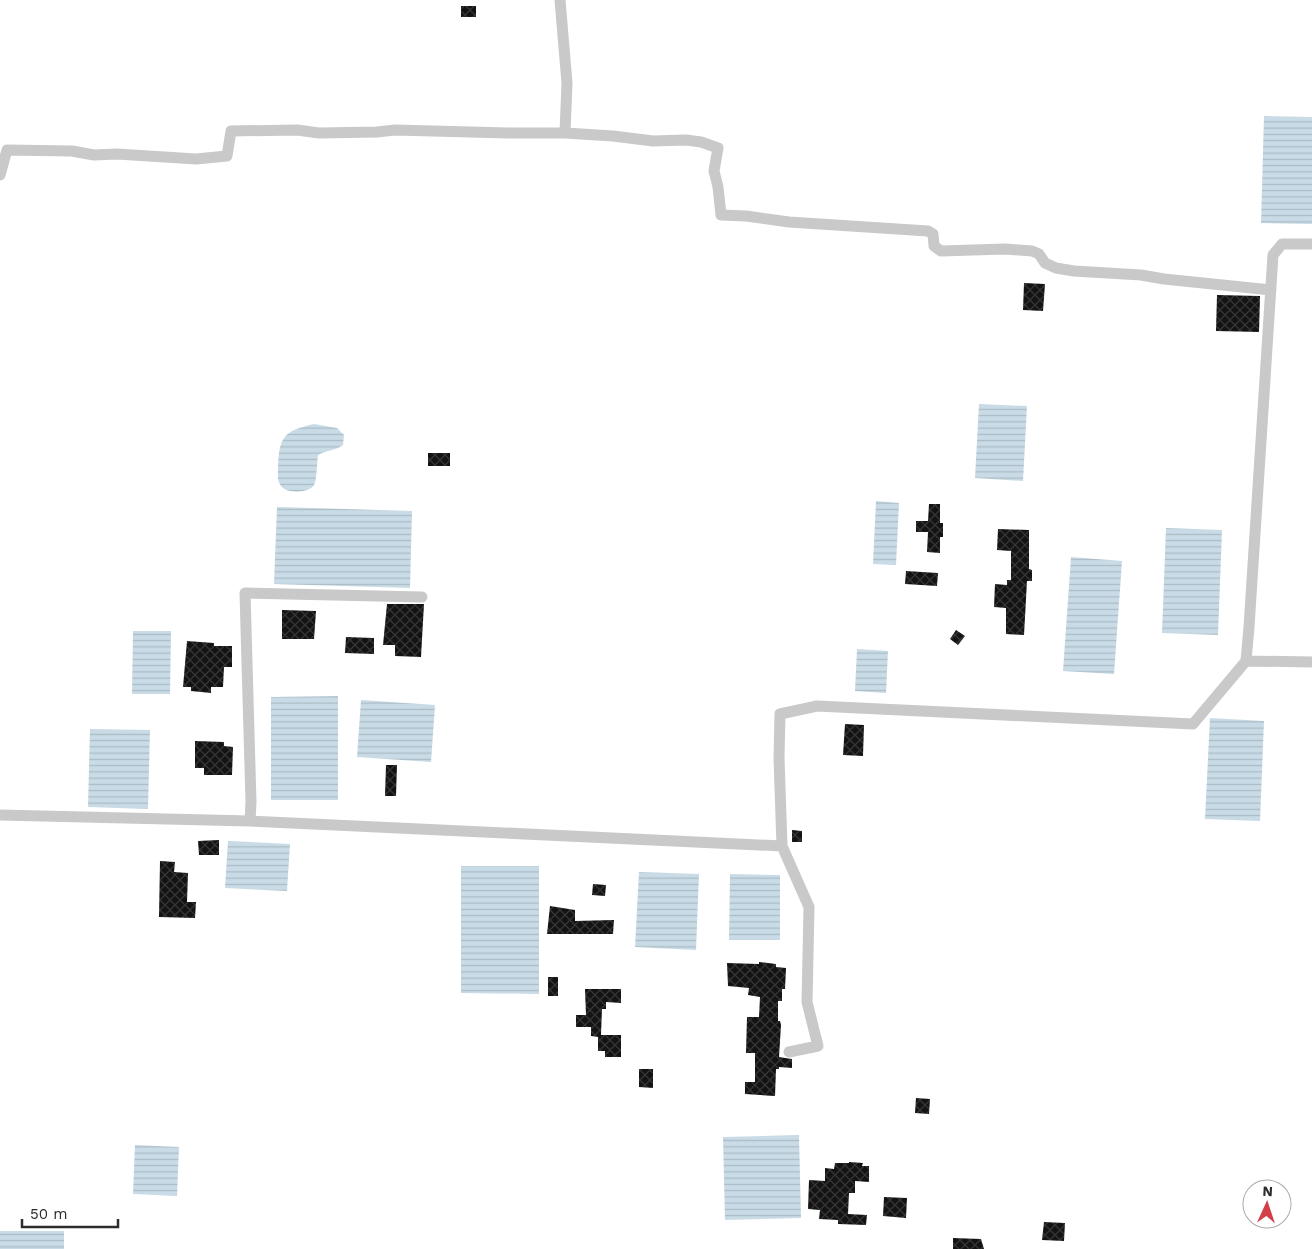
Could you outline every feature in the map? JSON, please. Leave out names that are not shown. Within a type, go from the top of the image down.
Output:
[{"type":"street","points":[[560,0],[567,83],[565,133]]},
{"type":"street","points":[[0,175],[7,150],[72,151],[94,155],[118,154],[196,158],[227,156],[231,131],[297,130],[319,133],[395,130],[565,133],[654,141],[686,140],[701,142],[718,148],[714,171],[721,215],[746,216],[789,222],[928,231],[933,234],[934,246],[941,251],[1005,249],[1032,251],[1039,254],[1045,263],[1056,268],[1074,271],[1141,275],[1271,290]]},
{"type":"street","points":[[789,1052],[818,1046],[807,1002],[808,907],[782,846],[778,758],[780,714],[817,706],[1193,724],[1246,661],[1250,627],[1273,255],[1282,244],[1312,244]]},
{"type":"street","points":[[250,820],[245,593],[422,597]]},
{"type":"street","points":[[1246,661],[1312,662]]},
{"type":"street","points":[[0,815],[250,820],[782,846]]},
{"type":"water","points":[[1264,116],[1312,117],[1312,224],[1261,223]]},
{"type":"water","points":[[979,404],[1027,406],[1023,481],[975,478]]},
{"type":"water","points":[[314,424],[337,428],[344,435],[343,445],[318,455],[316,479],[311,488],[298,492],[289,491],[279,483],[279,458],[282,443],[285,437],[295,429]]},
{"type":"water","points":[[876,501],[899,503],[896,565],[873,564]]},
{"type":"water","points":[[277,507],[412,511],[410,588],[274,584]]},
{"type":"water","points":[[1166,528],[1222,530],[1218,635],[1162,633]]},
{"type":"water","points":[[1071,557],[1122,561],[1114,674],[1063,671]]},
{"type":"water","points":[[133,631],[171,631],[170,694],[132,694]]},
{"type":"water","points":[[857,649],[888,651],[886,693],[855,691]]},
{"type":"water","points":[[338,696],[338,800],[271,800],[271,697]]},
{"type":"water","points":[[361,700],[435,705],[431,762],[357,757]]},
{"type":"water","points":[[1210,718],[1264,721],[1260,821],[1205,819]]},
{"type":"water","points":[[90,729],[150,730],[148,809],[88,807]]},
{"type":"water","points":[[228,841],[290,844],[287,891],[225,888]]},
{"type":"water","points":[[461,866],[539,866],[539,994],[461,993]]},
{"type":"water","points":[[639,872],[699,874],[696,950],[635,947]]},
{"type":"water","points":[[730,874],[780,875],[780,940],[729,940]]},
{"type":"water","points":[[799,1135],[801,1218],[725,1220],[723,1137]]},
{"type":"water","points":[[135,1145],[179,1147],[177,1196],[133,1194]]},
{"type":"water","points":[[0,1231],[64,1231],[64,1249],[0,1249]]},
{"type":"building","points":[[461,6],[476,6],[476,17],[461,17]]},
{"type":"building","points":[[1024,283],[1045,284],[1043,311],[1023,310]]},
{"type":"building","points":[[1217,295],[1260,296],[1259,332],[1216,331]]},
{"type":"building","points":[[428,453],[450,453],[450,466],[428,466]]},
{"type":"building","points":[[929,504],[940,504],[940,523],[943,523],[943,537],[940,537],[940,553],[927,552],[928,532],[916,532],[916,521],[928,521]]},
{"type":"building","points":[[998,529],[1029,530],[1029,569],[1032,570],[1032,581],[1027,581],[1024,635],[1006,634],[1006,608],[994,607],[995,584],[1007,585],[1007,580],[1011,580],[1011,551],[997,550]]},
{"type":"building","points":[[906,571],[938,573],[937,586],[905,584]]},
{"type":"building","points":[[387,604],[424,604],[421,657],[395,656],[395,645],[383,645]]},
{"type":"building","points":[[282,610],[316,611],[314,639],[282,639]]},
{"type":"building","points":[[956,630],[965,636],[958,645],[950,639]]},
{"type":"building","points":[[346,637],[374,638],[374,654],[345,653]]},
{"type":"building","points":[[187,641],[214,643],[214,646],[232,646],[232,667],[224,667],[223,687],[211,687],[211,693],[191,691],[191,687],[183,687]]},
{"type":"building","points":[[845,724],[864,725],[863,756],[843,755]]},
{"type":"building","points":[[195,741],[224,742],[224,746],[233,747],[232,775],[204,775],[204,768],[195,768]]},
{"type":"building","points":[[386,765],[397,765],[396,796],[385,796]]},
{"type":"building","points":[[792,830],[802,831],[802,842],[792,842]]},
{"type":"building","points":[[219,840],[219,855],[199,855],[198,841]]},
{"type":"building","points":[[160,861],[175,862],[174,872],[188,873],[187,902],[196,902],[195,918],[159,917]]},
{"type":"building","points":[[593,884],[606,885],[605,896],[592,895]]},
{"type":"building","points":[[550,906],[575,910],[575,921],[614,920],[613,934],[547,934]]},
{"type":"building","points":[[759,962],[776,964],[776,967],[786,968],[785,989],[782,989],[782,1001],[778,1001],[778,1021],[780,1021],[781,1025],[779,1057],[792,1059],[792,1068],[779,1067],[779,1069],[776,1069],[775,1096],[745,1094],[745,1082],[755,1082],[755,1053],[746,1053],[747,1017],[759,1017],[760,997],[748,995],[749,988],[728,986],[727,963],[759,964]]},
{"type":"building","points":[[548,977],[558,977],[558,996],[548,996]]},
{"type":"building","points":[[585,989],[621,989],[621,1003],[606,1002],[606,1009],[602,1009],[601,1035],[621,1035],[621,1057],[605,1057],[605,1051],[598,1051],[598,1037],[591,1036],[591,1027],[576,1027],[576,1015],[586,1015]]},
{"type":"building","points":[[639,1069],[653,1069],[653,1088],[639,1087]]},
{"type":"building","points":[[916,1098],[930,1099],[929,1114],[915,1113]]},
{"type":"building","points":[[835,1163],[863,1163],[862,1166],[869,1166],[869,1182],[855,1181],[855,1193],[849,1193],[848,1214],[867,1215],[866,1225],[838,1224],[838,1220],[819,1219],[820,1210],[808,1209],[809,1180],[825,1181],[825,1168],[834,1169]]},
{"type":"building","points":[[884,1197],[907,1198],[906,1218],[883,1216]]},
{"type":"building","points":[[1044,1222],[1065,1223],[1064,1241],[1042,1240]]},
{"type":"building","points":[[953,1238],[981,1239],[984,1249],[953,1249]]}]
